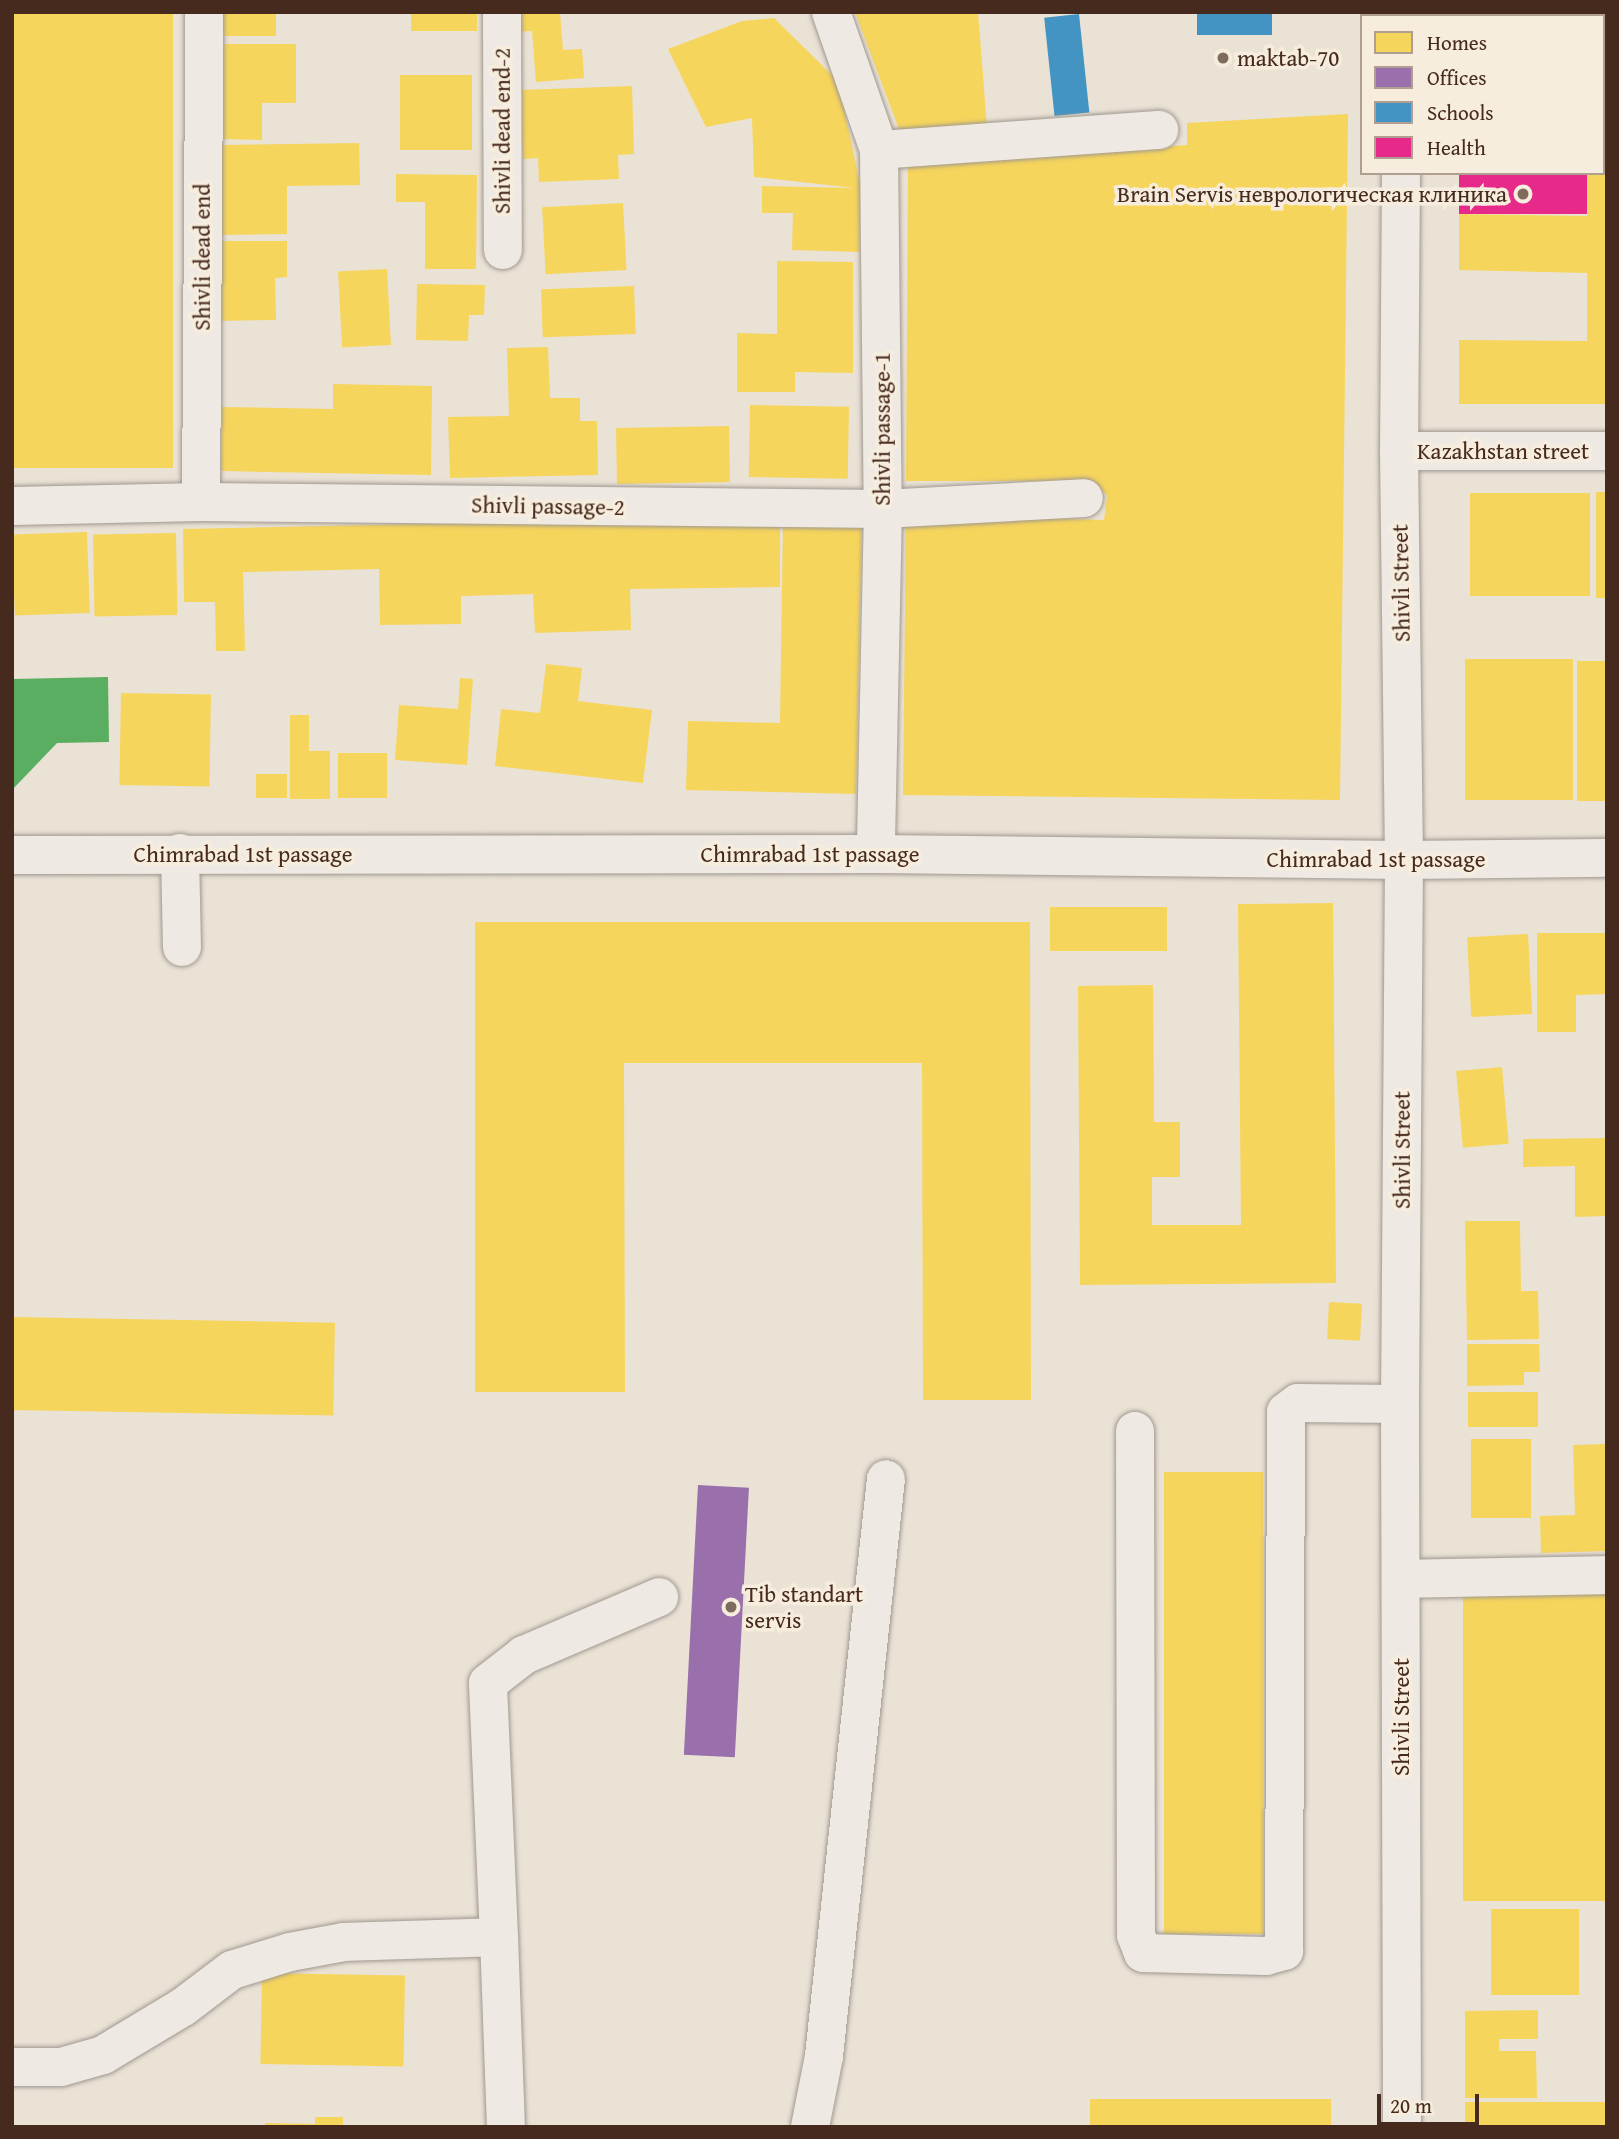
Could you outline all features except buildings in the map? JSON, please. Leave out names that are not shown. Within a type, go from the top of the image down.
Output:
[{"type":"street","name":"Shivli dead end","points":[[201,502],[204,12]]},
{"type":"street","name":"Shivli dead end-2","points":[[502,12],[503,250]]},
{"type":"street","name":"Shivli passage-1","points":[[831,12],[879,150],[883,509],[876,853]]},
{"type":"street","points":[[879,150],[1159,130]]},
{"type":"street","name":"Shivli Street","points":[[1401,175],[1399,451],[1404,860],[1400,1404],[1402,2127]]},
{"type":"street","name":"Kazakhstan street","points":[[1399,451],[1607,451]]},
{"type":"street","name":"Shivli passage-2","points":[[12,506],[201,502],[883,509],[1084,498]]},
{"type":"street","points":[[180,853],[182,947]]},
{"type":"street","name":"Chimrabad 1st passage","points":[[12,855],[876,853],[1404,860],[1607,858]]},
{"type":"street","points":[[1135,1431],[1136,1935],[1143,1953],[1266,1956],[1284,1951],[1286,1412],[1298,1403],[1400,1404]]},
{"type":"street","points":[[810,2127],[824,2056],[886,1479]]},
{"type":"street","points":[[1401,1579],[1607,1575]]},
{"type":"street","points":[[506,2127],[488,1683],[524,1654],[659,1597]]},
{"type":"street","points":[[12,2067],[61,2067],[103,2055],[183,2007],[232,1970],[290,1952],[344,1942],[499,1937]]},
{"type":"place","name":"maktab-70","points":[[1223,58]]},
{"type":"place","name":"Brain Servis неврологическая клиника","points":[[1523,194]]},
{"type":"place","name":"Tib standart servis","points":[[731,1607]]}]
